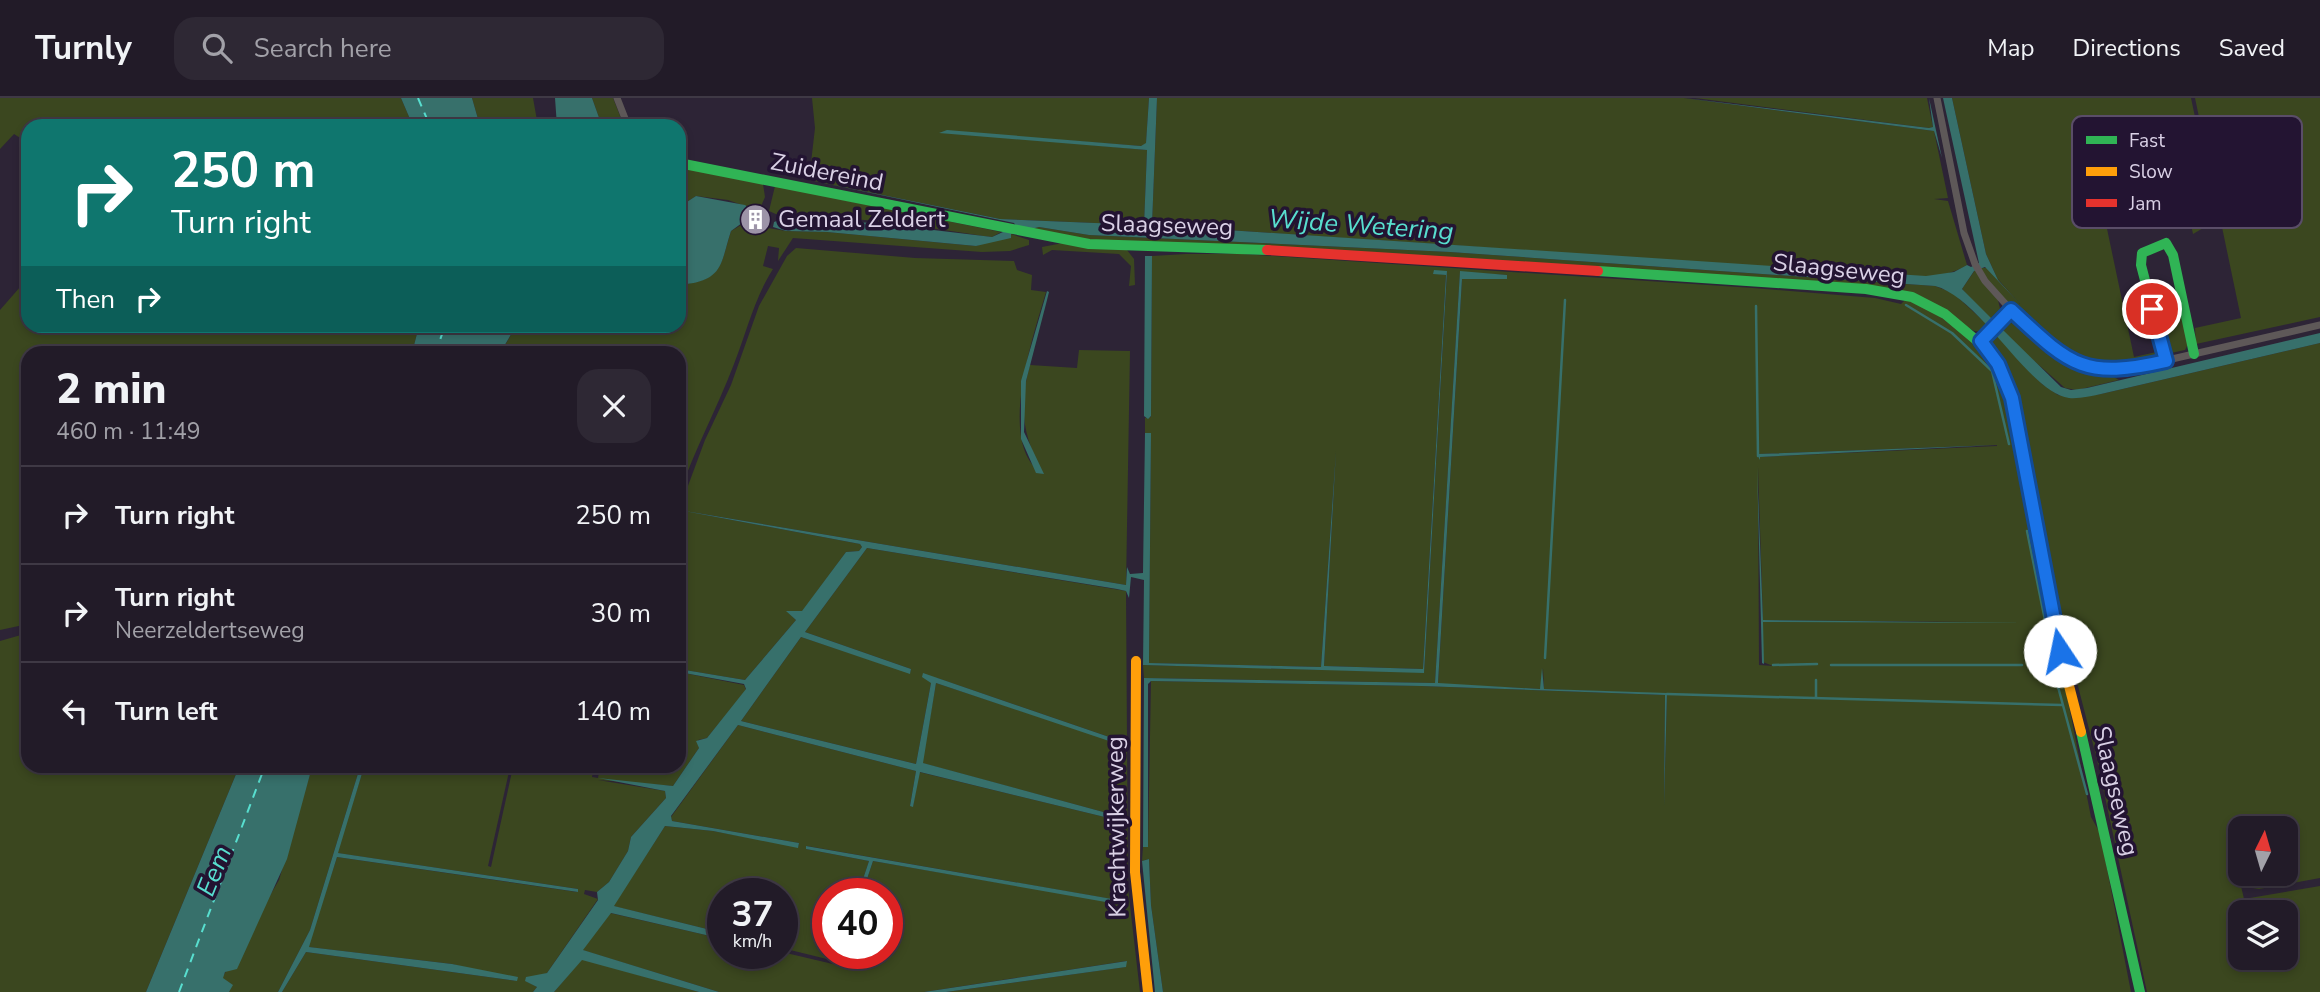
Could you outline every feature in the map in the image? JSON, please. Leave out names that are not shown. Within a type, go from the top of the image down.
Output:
[{"type":"street","points":[[617,98],[625,119]]},
{"type":"street","points":[[1937,98],[1964,233],[1979,273],[2011,310],[2056,352],[2081,365],[2111,370],[2166,361],[2320,325]]},
{"type":"street","name":"Zuidereind","points":[[686,164],[1008,230]]},
{"type":"street","name":"Slaagseweg","points":[[1008,230],[1108,245],[1244,248],[1885,291],[1928,304],[1981,341],[1998,364],[2012,398],[2060,651],[2096,788],[2140,992]]},
{"type":"street","points":[[2166,361],[2141,265],[2143,253],[2157,244],[2166,243],[2173,255],[2194,354]]},
{"type":"street","points":[[2154,314],[2184,308]]},
{"type":"street","points":[[1981,341],[2011,310]]},
{"type":"street","name":"Krachtwijkerweg","points":[[1136,661],[1135,872],[1148,992]]},
{"type":"shaded area","points":[[0,98],[401,98],[410,119],[21,119],[21,138],[14,134],[0,149]]},
{"type":"shaded area","points":[[472,98],[533,98],[537,119],[478,119]]},
{"type":"shaded area","points":[[592,98],[613,98],[621,119],[600,119]]},
{"type":"shaded area","points":[[812,98],[1149,98],[1146,144],[1141,146],[939,131],[1147,150],[1144,225],[1000,219],[809,180],[815,128]]},
{"type":"shaded area","points":[[1157,98],[1684,98],[1934,131],[1948,198],[1934,199],[1948,201],[1967,265],[1946,274],[1911,276],[1152,225]]},
{"type":"shaded area","points":[[1695,98],[1927,98],[1933,127],[1929,128]]},
{"type":"shaded area","points":[[1952,98],[2191,98],[2195,116],[2072,116],[2072,228],[2107,228],[2134,357],[2161,351],[2160,359],[2137,364],[2101,366],[2073,357],[2027,321],[1990,283],[1980,268],[1988,268],[1997,278],[1986,254]]},
{"type":"shaded area","points":[[2195,98],[2320,98],[2320,317],[2196,344],[2195,328],[2241,318],[2222,228],[2302,228],[2302,116],[2199,116]]},
{"type":"shaded area","points":[[686,168],[763,184],[765,197],[759,211],[728,200],[696,196],[686,202]]},
{"type":"shaded area","points":[[775,186],[1001,232],[992,237],[854,219],[800,219],[777,223],[778,215],[769,211]]},
{"type":"shaded area","points":[[743,224],[786,231],[827,232],[976,246],[1011,234],[1029,240],[1029,245],[1010,251],[982,252],[793,238],[778,261],[779,248],[768,246],[763,266],[773,269],[766,280],[739,352],[686,477],[686,346],[505,346],[512,333],[686,333],[686,284],[712,275],[721,262],[731,231]]},
{"type":"shaded area","points":[[1039,227],[1089,235],[1450,252],[1935,286],[1953,293],[1990,327],[1983,332],[1974,331],[1914,295],[1099,242],[1026,229]]},
{"type":"shaded area","points":[[2192,228],[2203,228],[2193,234]]},
{"type":"shaded area","points":[[1063,243],[1127,250],[1134,259],[1135,285],[1129,286],[1131,266],[1119,254],[1052,250],[1043,255],[1042,247]]},
{"type":"shaded area","points":[[796,248],[915,258],[1014,261],[1017,270],[1032,275],[1031,290],[1046,292],[1027,360],[1020,415],[1022,439],[1029,460],[1043,474],[1031,447],[1024,421],[1024,395],[1030,365],[1077,368],[1079,350],[1130,351],[1126,585],[686,511],[686,491],[705,440],[731,385],[759,306],[787,256]]},
{"type":"shaded area","points":[[1242,254],[1753,288],[1875,298],[1901,304],[1906,299],[1929,308],[1984,350],[1998,372],[2007,394],[2029,522],[2035,539],[2044,618],[2061,666],[2091,817],[2100,833],[2131,992],[1163,992],[1151,905],[1149,859],[1142,861],[1143,847],[1148,847],[1151,681],[1421,686],[1665,695],[1664,806],[1667,694],[1544,689],[1543,668],[1541,689],[1438,684],[1462,279],[1507,279],[1507,275],[1460,272],[1435,683],[1144,678],[1143,665],[1424,672],[1447,272],[1433,273],[1446,275],[1423,669],[1324,666],[1336,451],[1321,667],[1149,663],[1151,433],[1145,433],[1145,418],[1151,417],[1152,256]],"holes":[[[1997,445],[1759,457],[1757,454]],[[1758,467],[1763,620],[1974,622],[1763,622],[1763,662],[1773,666],[1759,665]]]},
{"type":"shaded area","points":[[1975,270],[1998,300],[2001,313],[1994,325],[1962,289]]},
{"type":"shaded area","points":[[21,286],[21,333],[417,333],[414,346],[21,346],[21,626],[0,630],[0,310]]},
{"type":"shaded area","points":[[2177,313],[2182,316],[2188,344],[2185,350],[2171,353],[2166,350],[2160,320],[2163,316]]},
{"type":"shaded area","points":[[2009,323],[2022,326],[2053,352],[2119,380],[2077,390],[2065,388],[1998,329]]},
{"type":"shaded area","points":[[1995,332],[2042,384],[2058,395],[2074,398],[2320,343],[2320,878],[2298,882],[2298,816],[2228,816],[2228,886],[2241,886],[2244,899],[2320,886],[2320,992],[2147,992],[2097,760],[2062,624],[2029,450],[1991,348]]},
{"type":"shaded area","points":[[686,511],[860,544],[862,547],[859,551],[846,552],[802,612],[787,611],[796,620],[745,680],[686,670]]},
{"type":"shaded area","points":[[867,548],[1126,591],[1128,888],[1140,992],[946,992],[1125,967],[1126,961],[924,992],[719,992],[582,950],[610,913],[707,935],[707,969],[798,969],[798,956],[812,959],[812,969],[903,969],[903,878],[867,878],[873,861],[1117,903],[1117,900],[807,846],[806,849],[869,861],[863,878],[812,878],[812,955],[798,952],[798,878],[707,878],[707,929],[613,906],[665,826],[713,831],[798,847],[799,843],[672,821],[671,817],[738,725],[916,771],[910,806],[913,806],[919,772],[1117,820],[1118,816],[922,763],[936,683],[1118,743],[1118,740],[937,678],[931,683],[916,764],[741,721],[801,637],[910,673],[911,669],[805,632]]},
{"type":"shaded area","points":[[21,635],[21,773],[237,773],[146,992],[0,992],[0,641]]},
{"type":"shaded area","points":[[686,673],[744,685],[746,690],[707,738],[698,740],[699,748],[686,767]]},
{"type":"shaded area","points":[[310,773],[358,773],[310,930],[278,992],[229,992],[232,985],[222,978],[279,880]]},
{"type":"shaded area","points":[[362,773],[509,773],[488,866],[491,867],[512,773],[593,773],[592,777],[598,778],[599,773],[682,773],[673,786],[598,780],[665,791],[666,798],[631,837],[628,851],[609,882],[597,892],[585,890],[584,894],[598,899],[547,973],[526,981],[537,987],[533,992],[282,992],[306,952],[517,981],[452,964],[308,947],[337,857],[577,892],[578,889],[337,853]]},
{"type":"shaded area","points":[[2241,886],[2276,886],[2259,889]]},
{"type":"shaded area","points":[[582,959],[699,992],[554,992]]},
{"type":"water","points":[[401,98],[472,98],[478,119],[410,119]]},
{"type":"water","points":[[555,98],[592,98],[600,119],[556,119]]},
{"type":"water","points":[[1149,98],[1157,98],[1152,225],[1926,276],[1954,272],[1967,265],[1971,267],[1979,263],[1943,98],[1952,98],[1986,254],[1998,280],[2020,304],[1985,267],[1974,271],[1962,289],[1993,320],[1994,325],[2004,331],[2061,387],[2071,390],[2087,388],[2320,333],[2320,343],[2101,394],[2069,398],[2054,392],[2038,380],[1970,308],[1952,294],[1935,286],[1450,252],[1089,235],[1039,227],[1011,234],[1011,238],[976,246],[827,232],[786,231],[773,227],[774,222],[782,219],[875,223],[992,237],[1016,226],[1014,223],[809,180],[1000,219],[1144,225],[1147,150],[939,133],[947,130],[1141,146],[1146,143]]},
{"type":"water","points":[[1684,98],[1929,128],[1933,127],[1929,98],[1942,158],[1934,131]]},
{"type":"water","points":[[696,196],[745,205],[750,209],[749,218],[731,231],[718,269],[705,280],[686,284],[686,202]]},
{"type":"water","points":[[1145,256],[1152,256],[1151,416],[1148,419],[1144,416]]},
{"type":"water","points":[[1434,270],[1447,271],[1424,673],[1143,665],[1144,580],[1131,577],[1129,598],[1126,591],[1117,589],[867,548],[805,632],[911,669],[910,674],[801,637],[741,721],[916,764],[931,683],[922,677],[923,673],[1118,740],[1118,744],[936,683],[923,763],[1118,816],[1117,820],[920,772],[913,807],[910,806],[916,771],[738,725],[671,816],[672,821],[799,843],[798,848],[713,831],[665,826],[614,906],[707,929],[707,935],[611,913],[583,950],[719,992],[699,992],[582,960],[554,992],[533,992],[537,987],[525,981],[526,977],[547,973],[598,900],[597,892],[609,882],[628,851],[631,837],[666,798],[665,791],[598,778],[673,786],[682,773],[686,773],[686,767],[699,748],[696,741],[707,738],[746,689],[744,684],[686,673],[686,670],[745,680],[796,620],[786,611],[802,611],[846,552],[859,551],[862,547],[860,544],[686,511],[1126,585],[1127,567],[1130,574],[1143,573],[1145,433],[1151,433],[1149,663],[1321,667],[1336,451],[1324,666],[1423,669],[1446,275],[1433,274]]},
{"type":"water","points":[[1460,271],[1507,275],[1507,279],[1462,279],[1438,683],[1540,689],[1542,668],[1544,689],[1667,693],[1664,806],[1665,695],[1421,686],[1151,681],[1148,684],[1148,847],[1143,847],[1144,678],[1435,683]]},
{"type":"water","points":[[1047,291],[1049,292],[1026,381],[1024,432],[1044,474],[1036,473],[1021,439],[1021,381]]},
{"type":"water","points":[[417,333],[512,333],[504,346],[414,346]]},
{"type":"water","points":[[1997,445],[1760,457],[1760,460],[1757,454]]},
{"type":"water","points":[[1757,466],[1763,620],[2028,623],[1763,622],[1764,664],[1762,663]]},
{"type":"water","name":"Eem","points":[[237,773],[310,773],[287,859],[237,969],[225,972],[223,978],[233,985],[229,992],[146,992]]},
{"type":"water","points":[[358,773],[362,773],[338,853],[578,889],[578,892],[337,857],[309,947],[452,964],[518,977],[517,981],[306,952],[282,992],[278,992],[310,930]]},
{"type":"water","points":[[806,846],[1118,900],[1117,904],[873,861],[867,878],[863,878],[869,861],[806,849]]},
{"type":"water","points":[[1149,859],[1151,905],[1163,992],[1155,992],[1142,861]]},
{"type":"water","points":[[1127,961],[1126,967],[946,992],[924,992]]},
{"type":"waterway","points":[[1545,658],[1565,300]]},
{"type":"waterway","points":[[1906,305],[1952,333],[1992,371],[2009,444]]},
{"type":"waterway","points":[[1756,306],[1758,456]]},
{"type":"waterway","points":[[2027,531],[2054,665],[2033,667]]},
{"type":"waterway","points":[[1773,665],[1817,664]]},
{"type":"waterway","points":[[1831,665],[2022,665]]},
{"type":"waterway","points":[[1816,680],[1816,698]]},
{"type":"waterway","points":[[2057,683],[2087,794]]},
{"type":"waterway","points":[[1667,694],[2062,705]]},
{"type":"ferry route","points":[[418,98],[427,119]]},
{"type":"ferry route","points":[[438,346],[442,333]]},
{"type":"ferry route","points":[[179,992],[262,773]]},
{"type":"traffic: fast","points":[[686,164],[1089,244],[1267,250]]},
{"type":"traffic: fast","points":[[2166,361],[2141,265],[2142,253],[2166,243],[2173,255],[2194,354]]},
{"type":"traffic: fast","points":[[1598,271],[1866,289],[1912,297],[1945,314],[1988,350]]},
{"type":"traffic: fast","points":[[2081,732],[2140,992]]},
{"type":"traffic: slow","points":[[1988,350],[2006,380],[2014,408],[2060,651],[2081,732]]},
{"type":"traffic: slow","points":[[1136,661],[1135,872],[1148,992]]},
{"type":"traffic: jam","points":[[1267,250],[1598,271]]},
{"type":"place","name":"Gemaal Zeldert","points":[[755,219]]},
{"type":"route","points":[[2060,651],[2012,398],[1998,364],[1981,341],[2011,310],[2056,352],[2072,362],[2099,370],[2132,368],[2166,361],[2152,309]]},
{"type":"water label","name":"Wijde Wetering","points":[[1361,225]]}]
